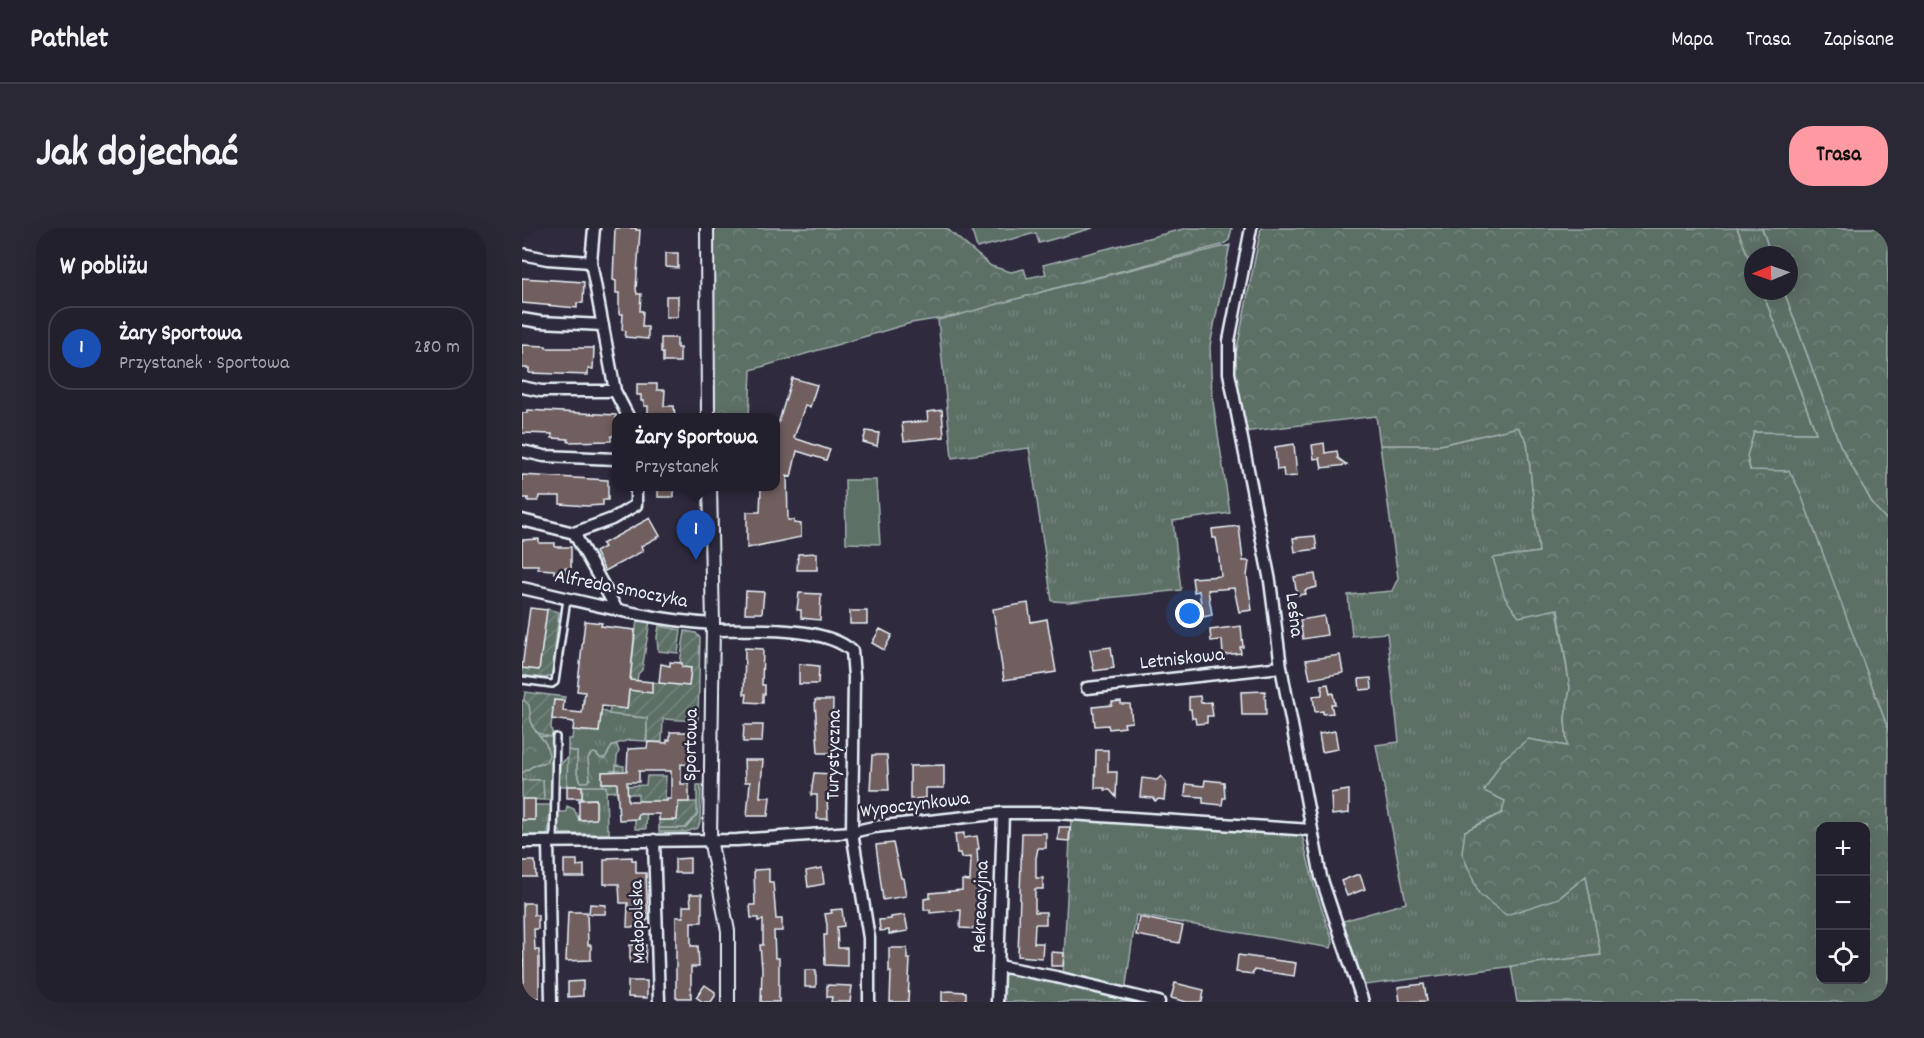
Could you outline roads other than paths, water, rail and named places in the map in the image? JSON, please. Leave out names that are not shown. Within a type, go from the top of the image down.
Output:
[{"type":"street","points":[[594,228],[591,262],[615,391],[627,413]]},
{"type":"street","points":[[707,228],[708,413]]},
{"type":"street","name":"Leśna","points":[[1251,228],[1229,341],[1229,374],[1270,581],[1281,667],[1321,878],[1363,1002]]},
{"type":"street","points":[[522,254],[547,259],[591,262]]},
{"type":"street","points":[[522,319],[603,325]]},
{"type":"street","points":[[522,387],[542,391],[615,391]]},
{"type":"street","points":[[522,451],[544,456],[612,459]]},
{"type":"street","points":[[522,520],[574,533],[612,519],[636,506],[636,491]]},
{"type":"street","name":"Sportowa","points":[[710,491],[713,627],[710,839],[729,944],[728,1002]]},
{"type":"street","points":[[574,533],[617,610]]},
{"type":"street","name":"Alfreda Smoczyka","points":[[522,588],[617,610],[713,627]]},
{"type":"street","name":"Turystyczna","points":[[713,627],[792,630],[836,641],[846,645],[852,651],[854,664],[852,832],[869,938],[869,1002]]},
{"type":"street","name":"Letniskowa","points":[[1088,688],[1281,667]]},
{"type":"street","name":"Wypoczynkowa","points":[[522,842],[737,840],[852,832],[874,827],[1003,813],[1056,813],[1311,830]]},
{"type":"street","name":"Rekreacyjna","points":[[997,1002],[1003,813]]},
{"type":"street","name":"Małopolska","points":[[654,840],[659,1002]]},
{"type":"street","points":[[551,842],[551,1002]]},
{"type":"street","points":[[999,966],[1159,1002]]},
{"type":"lane","points":[[522,680],[552,684],[555,682],[567,598]]},
{"type":"lane","points":[[551,842],[556,737]]},
{"type":"place","name":"Żary Sportowa","points":[[696,560]]}]
